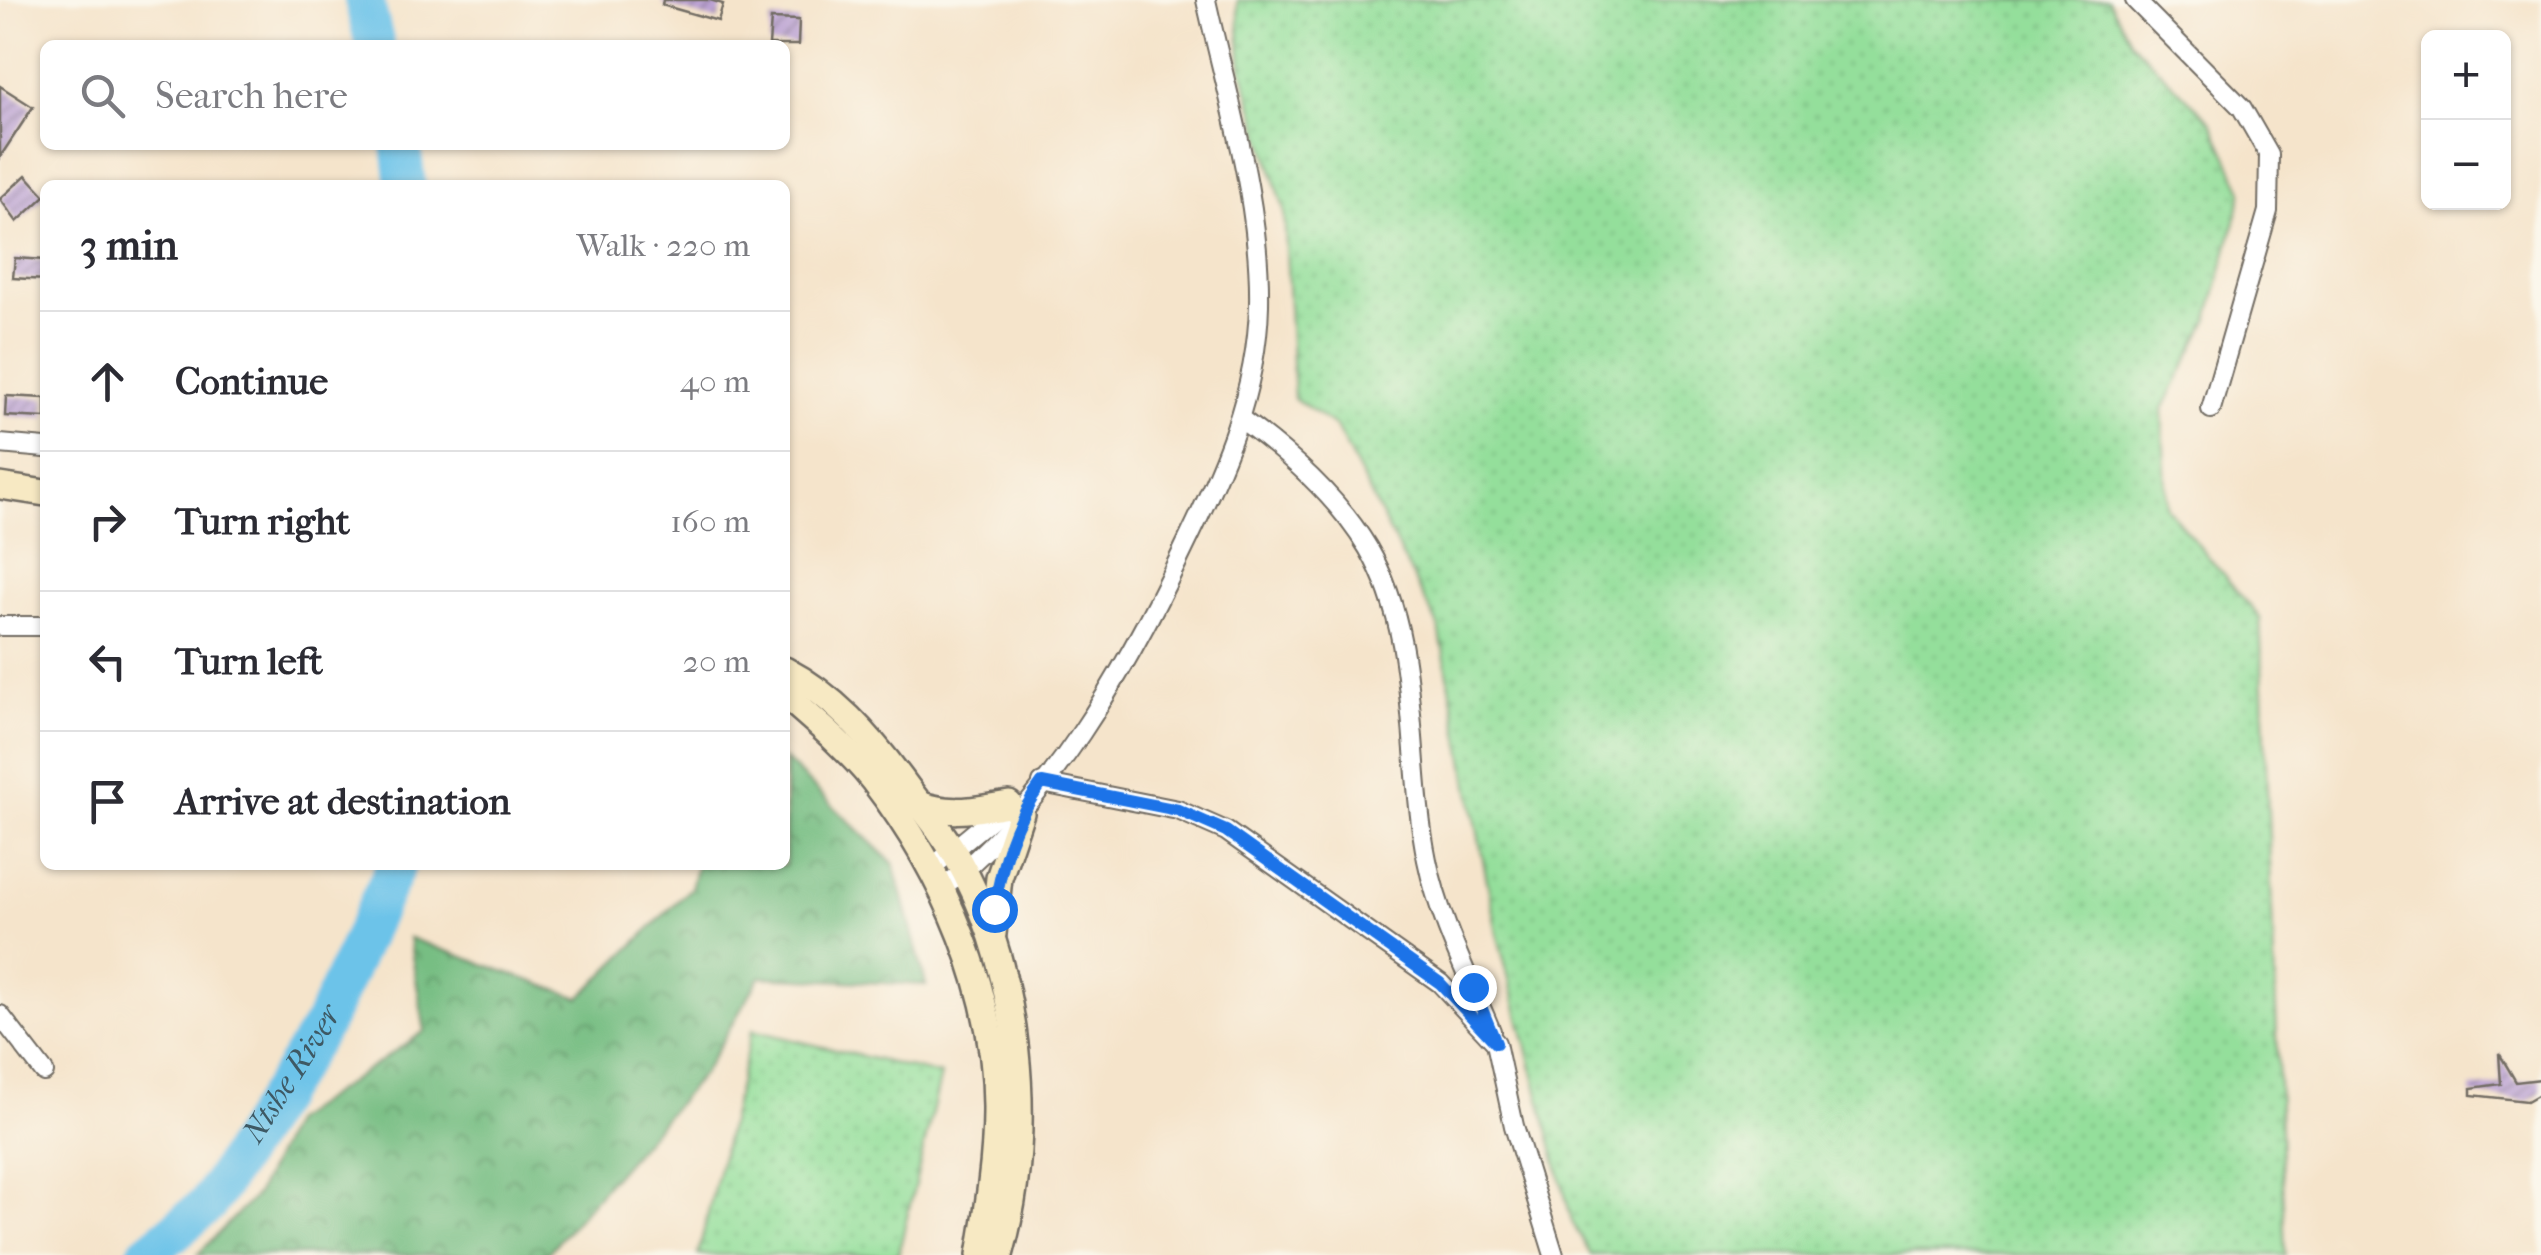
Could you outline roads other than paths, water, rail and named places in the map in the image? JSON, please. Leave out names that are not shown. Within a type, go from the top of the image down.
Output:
[{"type":"street","points":[[935,880],[1039,787],[1092,719],[1144,633],[1226,463],[1241,418],[1253,368],[1259,305],[1254,216],[1206,0]]},
{"type":"street","points":[[2135,0],[2242,108],[2269,155],[2271,180],[2262,238],[2211,409]]},
{"type":"street","points":[[1241,418],[1272,442],[1338,508],[1368,550],[1388,594],[1402,655],[1428,865],[1496,1043],[1514,1126],[1554,1255]]},
{"type":"street","points":[[0,444],[40,448]]},
{"type":"street","points":[[0,486],[40,492]]},
{"type":"street","points":[[0,626],[40,626]]},
{"type":"street","points":[[790,674],[852,721],[919,804],[959,861],[992,941],[1011,1028],[1020,1141],[1000,1255]]},
{"type":"street","points":[[790,700],[842,746],[874,782],[935,880],[974,969],[991,1051],[996,1109],[980,1255]]},
{"type":"street","points":[[1039,787],[1178,810],[1226,831],[1440,983],[1496,1043]]},
{"type":"street","points":[[919,804],[943,812],[1015,808]]},
{"type":"street","points":[[992,941],[1015,808]]},
{"type":"street","points":[[0,1015],[44,1072]]},
{"type":"waterway","name":"Ntshe River","points":[[364,0],[374,40]]},
{"type":"waterway","name":"Ntshe River","points":[[402,150],[405,180]]},
{"type":"waterway","name":"Ntshe River","points":[[146,1255],[208,1204],[323,1024],[394,870]]}]
